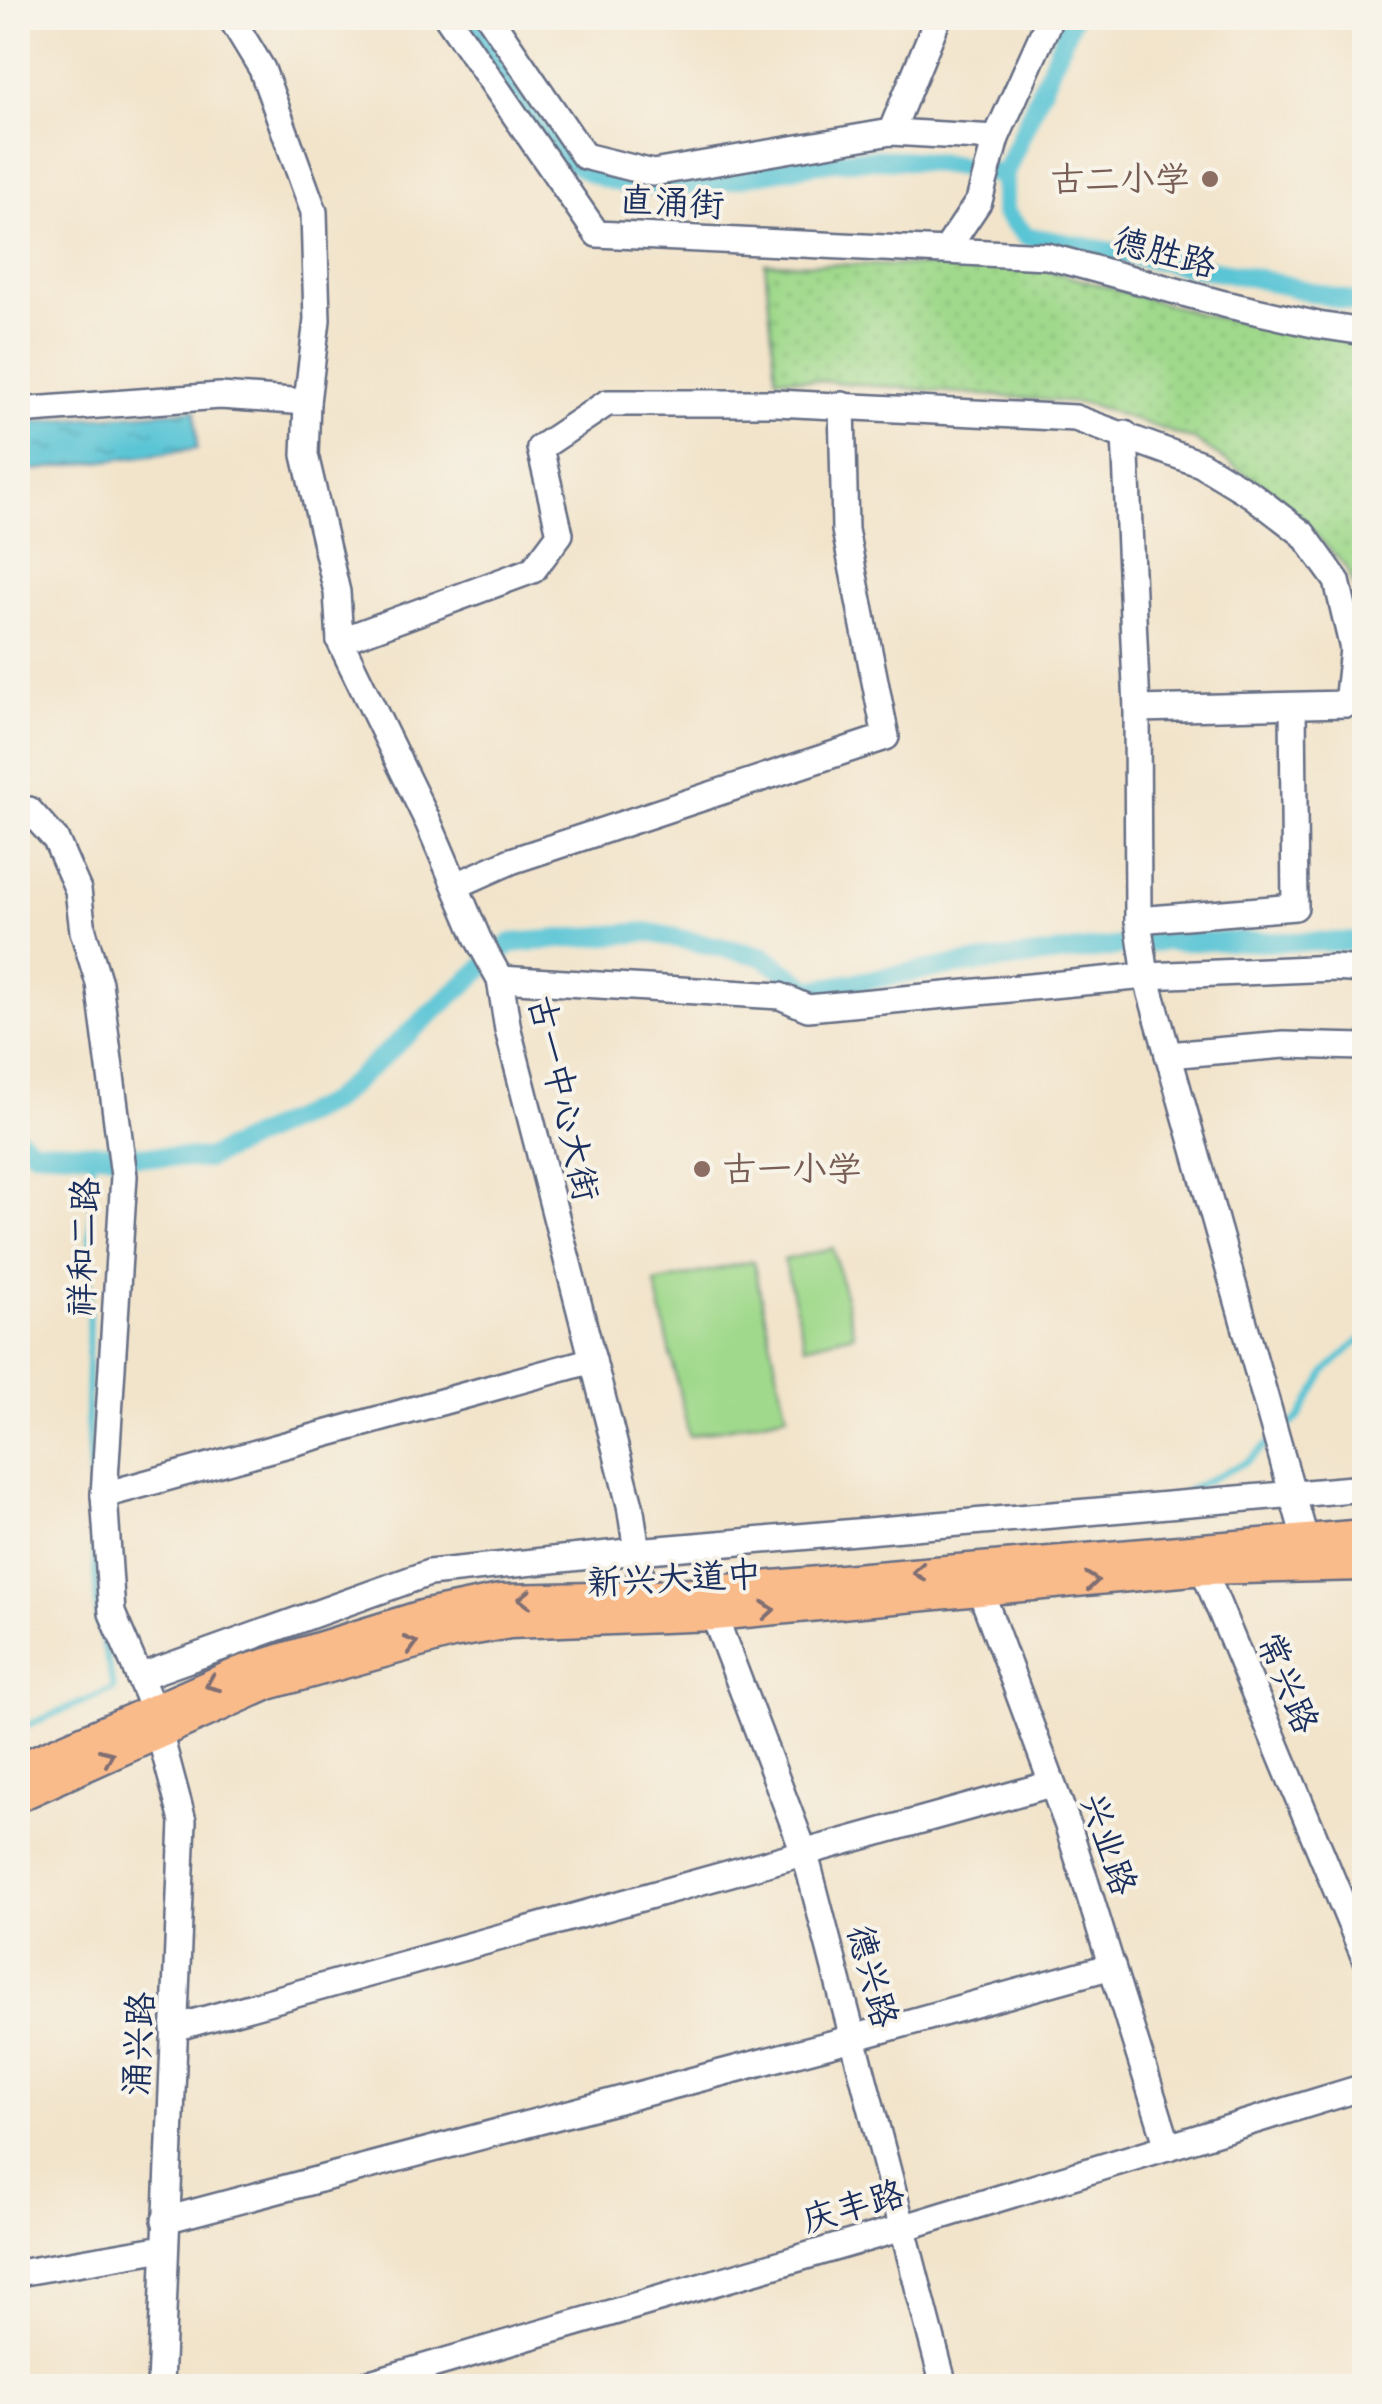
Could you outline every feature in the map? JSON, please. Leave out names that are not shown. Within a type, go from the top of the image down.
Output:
[{"type":"main road","name":"新兴大道中","points":[[18,1769],[268,1684],[452,1633],[710,1603],[1199,1559],[1364,1535]]},
{"type":"main road","name":"新兴大道中","points":[[1199,1559],[1364,1566]]},
{"type":"main road","name":"新兴大道中","points":[[18,1796],[241,1672],[422,1616],[500,1600],[644,1597],[710,1603]]},
{"type":"street","points":[[231,18],[262,69],[314,212],[317,320],[305,455],[338,592],[340,641],[533,570],[560,534],[540,448],[607,403],[842,405],[1075,418],[1201,464],[1252,495],[1303,534],[1337,581],[1359,648],[1347,704],[1137,710]]},
{"type":"street","name":"直涌街","points":[[448,18],[597,234],[946,250]]},
{"type":"street","points":[[490,18],[584,156],[653,173],[891,132],[996,138]]},
{"type":"street","points":[[891,132],[938,18]]},
{"type":"street","points":[[946,250],[979,201],[996,138],[1050,18]]},
{"type":"street","name":"德胜路","points":[[946,250],[1047,256],[1224,304],[1318,326],[1364,332]]},
{"type":"street","points":[[18,411],[220,396],[307,402]]},
{"type":"street","points":[[457,885],[511,861],[886,737],[845,530],[842,405]]},
{"type":"street","points":[[1125,434],[1137,710],[1138,920],[1146,976],[1306,1542]]},
{"type":"street","name":"古一中心大街","points":[[340,641],[500,979],[508,1030],[630,1505],[644,1597]]},
{"type":"street","points":[[1138,920],[1296,907],[1293,706]]},
{"type":"street","name":"祥和二路","points":[[18,810],[29,810],[56,840],[78,890],[83,931],[99,982],[124,1176],[104,1495],[112,1613],[156,1721]]},
{"type":"street","points":[[500,979],[780,996],[808,1008],[1146,976],[1364,970]]},
{"type":"street","points":[[1168,1055],[1284,1045],[1364,1047]]},
{"type":"street","points":[[104,1495],[593,1360]]},
{"type":"street","points":[[139,1677],[429,1574],[637,1551],[1364,1488]]},
{"type":"street","name":"常兴路","points":[[1199,1559],[1364,1956]]},
{"type":"street","name":"兴业路","points":[[976,1579],[1068,1826],[1168,2148]]},
{"type":"street","name":"德兴路","points":[[710,1603],[804,1854],[944,2386]]},
{"type":"street","name":"涌兴路","points":[[156,1721],[183,1821],[160,2386]]},
{"type":"street","points":[[174,2028],[1051,1784]]},
{"type":"street","points":[[165,2220],[1112,1966]]},
{"type":"street","name":"庆丰路","points":[[360,2386],[1364,2088]]},
{"type":"street","points":[[18,2273],[164,2248]]},
{"type":"green space","points":[[765,263],[1040,268],[1212,317],[1364,341],[1364,615],[1347,568],[1279,496],[1194,440],[1089,404],[776,377]]},
{"type":"green space","points":[[833,1248],[854,1334],[805,1346],[784,1260]]},
{"type":"green space","points":[[753,1261],[787,1415],[689,1436],[655,1283]]},
{"type":"water","points":[[195,410],[197,449],[18,472],[18,423]]},
{"type":"waterway","points":[[466,18],[542,135],[575,164],[604,178],[636,185],[704,184],[805,165],[878,159],[942,164],[1004,175]]},
{"type":"waterway","points":[[1072,18],[1004,175],[1004,212],[1026,236],[1255,278],[1364,305]]},
{"type":"waterway","points":[[18,1138],[33,1150],[206,1159],[331,1102],[511,943],[647,932],[763,956],[811,990],[942,967],[1164,941],[1364,942]]},
{"type":"waterway","points":[[18,1729],[114,1689],[98,1622],[87,1413],[92,1153]]},
{"type":"waterway","points":[[1281,1433],[1299,1418],[1326,1371],[1364,1336]]},
{"type":"waterway","points":[[1186,1491],[1248,1461],[1271,1441]]},
{"type":"place","name":"古二小学","points":[[1210,179]]},
{"type":"place","name":"古一小学","points":[[702,1169]]}]
